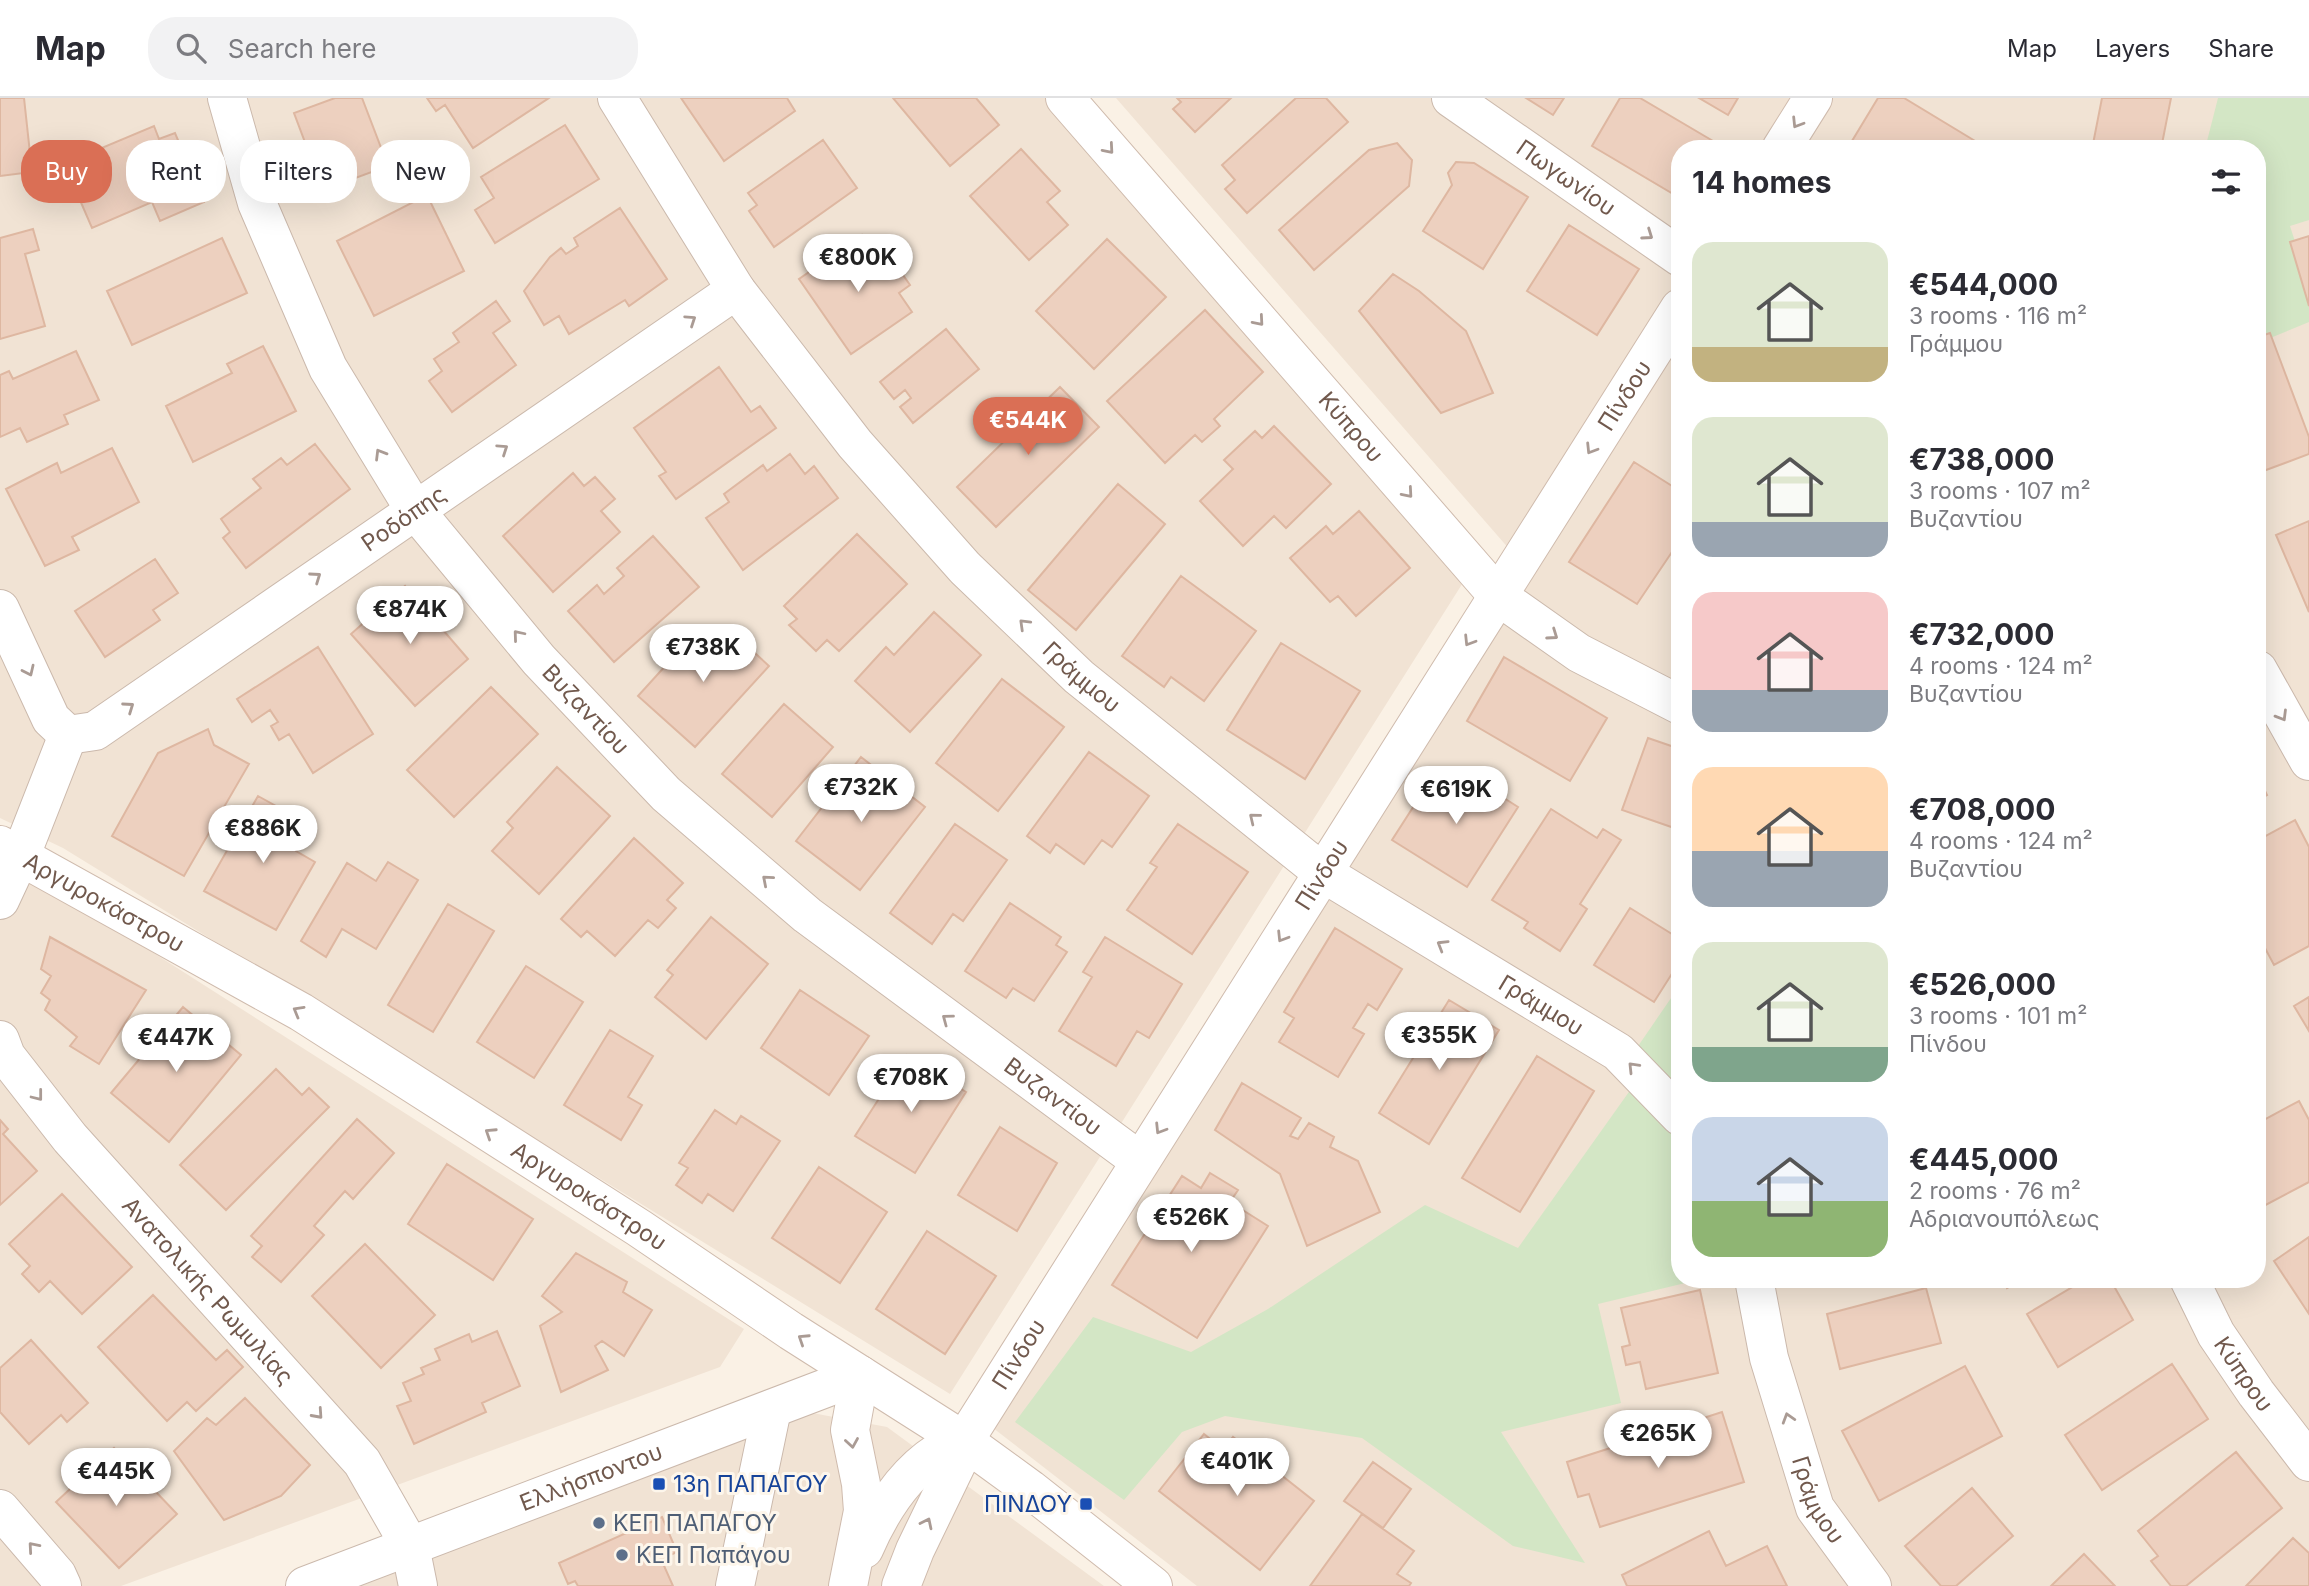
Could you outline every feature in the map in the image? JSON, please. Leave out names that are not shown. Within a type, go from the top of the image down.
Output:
[{"type":"street","name":"Βυζαντίου","points":[[227,98],[257,203],[328,368],[414,509],[539,660],[666,794],[807,915],[1140,1161]]},
{"type":"street","name":"Γράμμου","points":[[617,98],[736,290],[855,444],[965,568],[1079,677],[1323,873],[1619,1052],[1671,1107]]},
{"type":"street","name":"Κύπρου","points":[[1065,98],[1498,596],[1579,653],[1671,700]]},
{"type":"street","name":"Πωγωνίου","points":[[1451,98],[1671,251]]},
{"type":"street","points":[[1787,140],[1813,98]]},
{"type":"street","name":"Ροδόπης","points":[[68,735],[95,731],[736,290]]},
{"type":"street","name":"Πίνδου","points":[[901,1586],[915,1550],[958,1461],[964,1441],[1671,322]]},
{"type":"street","points":[[0,609],[51,719],[68,735],[11,850],[0,900]]},
{"type":"street","points":[[2266,684],[2309,761]]},
{"type":"street","name":"Αργυροκάστρου","points":[[11,850],[301,1012],[639,1228],[860,1376],[964,1441],[1153,1586]]},
{"type":"street","name":"Ανατολικής Ρωμυλίας","points":[[0,1040],[6,1056],[71,1138],[362,1462],[410,1546]]},
{"type":"street","name":"Γράμμου","points":[[1756,1288],[1769,1358],[1815,1508],[1872,1586]]},
{"type":"street","name":"Κύπρου","points":[[2193,1288],[2216,1334],[2256,1393],[2309,1462]]},
{"type":"street","points":[[848,1586],[863,1511],[861,1484],[850,1430],[860,1376]]},
{"type":"street","name":"Ελλήσποντου","points":[[305,1586],[860,1376]]},
{"type":"street","points":[[735,1586],[772,1409]]},
{"type":"street","points":[[848,1586],[867,1542],[893,1497],[916,1469],[940,1450],[964,1441]]},
{"type":"street","points":[[0,1509],[57,1575],[62,1586]]},
{"type":"street","points":[[410,1546],[418,1586]]},
{"type":"shaded area","points":[[0,98],[1047,98],[1471,570],[950,1394],[63,848],[0,818]]},
{"type":"shaded area","points":[[1116,98],[2309,98],[2309,1586],[1197,1586],[984,1421],[1531,574]]},
{"type":"shaded area","points":[[0,862],[50,887],[744,1329],[720,1367],[121,1586],[0,1586]]},
{"type":"shaded area","points":[[807,1412],[887,1427],[1104,1586],[312,1586]]},
{"type":"green space","points":[[2218,98],[2309,98],[2309,220],[2290,226],[2309,285],[2309,322],[2266,340],[2266,140],[2207,140]]},
{"type":"green space","points":[[1671,998],[1671,1094],[1634,1052]]},
{"type":"green space","points":[[1636,1082],[1671,1119],[1671,1286],[1598,1304],[1621,1403],[1501,1432],[1585,1563],[1513,1546],[1362,1438],[1225,1416],[1182,1432],[1124,1500],[1015,1422],[1093,1317],[1191,1352],[1268,1309],[1425,1205],[1518,1248]]},
{"type":"building","points":[[0,98],[24,98],[29,140],[21,140],[21,173],[0,176]]},
{"type":"building","points":[[335,98],[362,98],[378,140],[371,140],[371,172],[357,177],[357,140],[304,140],[294,113]]},
{"type":"building","points":[[427,98],[549,98],[473,148],[445,105],[436,111]]},
{"type":"building","points":[[681,98],[787,98],[795,111],[724,161]]},
{"type":"building","points":[[893,98],[976,98],[999,125],[950,166]]},
{"type":"building","points":[[1177,98],[1231,98],[1195,132],[1173,109],[1181,102]]},
{"type":"building","points":[[1296,98],[1326,98],[1348,122],[1247,213],[1225,189],[1235,180],[1222,165]]},
{"type":"building","points":[[1526,98],[1564,98],[1553,115]]},
{"type":"building","points":[[1620,98],[1640,98],[1711,140],[1671,140],[1671,193],[1592,146]]},
{"type":"building","points":[[1699,98],[1738,98],[1728,115]]},
{"type":"building","points":[[1878,98],[1904,98],[1973,140],[1853,140]]},
{"type":"building","points":[[2102,98],[2171,98],[2163,140],[2094,140]]},
{"type":"building","points":[[565,125],[599,179],[495,243],[475,210],[494,198],[481,177]]},
{"type":"building","points":[[154,126],[159,139],[175,133],[178,140],[126,140],[126,203],[150,203],[92,228],[81,203],[112,203],[112,144]]},
{"type":"building","points":[[823,140],[857,188],[774,247],[749,211],[757,205],[748,193]]},
{"type":"building","points":[[1397,143],[1412,160],[1409,186],[1314,270],[1279,230],[1369,150]]},
{"type":"building","points":[[1021,149],[1060,191],[1047,202],[1068,225],[1029,260],[970,196]]},
{"type":"building","points":[[1456,162],[1474,163],[1528,197],[1483,269],[1423,231],[1452,185],[1448,173]]},
{"type":"building","points":[[152,203],[202,203],[160,221]]},
{"type":"building","points":[[411,203],[431,203],[464,271],[374,316],[337,241]]},
{"type":"building","points":[[620,208],[667,279],[629,306],[625,300],[569,334],[559,316],[544,325],[524,291],[550,257],[561,248],[566,254],[578,246],[574,238]]},
{"type":"building","points":[[1569,225],[1639,269],[1597,335],[1527,291]]},
{"type":"building","points":[[33,229],[39,250],[25,254],[45,326],[0,339],[0,238]]},
{"type":"building","points":[[862,235],[882,265],[891,258],[910,285],[899,293],[912,312],[851,354],[799,279]]},
{"type":"building","points":[[2309,236],[2309,306],[2290,242]]},
{"type":"building","points":[[222,238],[247,293],[132,345],[107,291]]},
{"type":"building","points":[[1107,239],[1166,297],[1094,369],[1036,311]]},
{"type":"building","points":[[1393,274],[1419,291],[1466,331],[1493,393],[1441,413],[1359,311]]},
{"type":"building","points":[[496,301],[510,321],[493,333],[516,365],[452,412],[429,381],[442,371],[434,359],[459,342],[453,333]]},
{"type":"building","points":[[1205,310],[1263,372],[1214,419],[1220,426],[1202,442],[1195,435],[1165,463],[1107,401]]},
{"type":"building","points":[[946,329],[979,369],[913,423],[900,407],[911,398],[905,390],[894,399],[880,382]]},
{"type":"building","points":[[2270,333],[2309,437],[2309,454],[2266,470],[2266,334]]},
{"type":"building","points":[[263,346],[296,411],[193,462],[166,406],[232,373],[227,364]]},
{"type":"building","points":[[76,351],[99,400],[64,415],[68,424],[27,442],[20,428],[0,437],[0,375],[9,371],[13,379]]},
{"type":"building","points":[[719,367],[751,412],[760,406],[776,428],[676,499],[659,476],[666,472],[634,428]]},
{"type":"building","points":[[1060,387],[1099,427],[996,527],[957,487]]},
{"type":"building","points":[[1274,426],[1331,484],[1286,528],[1274,516],[1243,546],[1200,501],[1233,469],[1224,460],[1255,431],[1262,438]]},
{"type":"building","points":[[315,444],[350,489],[246,568],[223,538],[230,532],[221,519],[261,488],[253,479],[281,458],[287,465]]},
{"type":"building","points":[[112,448],[139,502],[72,537],[79,550],[45,566],[6,489],[57,463],[61,473]]},
{"type":"building","points":[[790,454],[805,474],[814,466],[838,498],[743,570],[706,518],[729,502],[724,494],[763,465],[767,471]]},
{"type":"building","points":[[1634,462],[1671,485],[1671,553],[1637,604],[1569,562]]},
{"type":"building","points":[[573,473],[584,486],[595,477],[615,499],[601,511],[620,532],[553,592],[503,536]]},
{"type":"building","points":[[1118,484],[1165,524],[1076,630],[1028,590]]},
{"type":"building","points":[[1359,511],[1410,568],[1356,616],[1338,596],[1330,602],[1290,558],[1326,526],[1333,534]]},
{"type":"building","points":[[2309,521],[2309,612],[2276,535]]},
{"type":"building","points":[[857,534],[907,584],[839,651],[827,640],[816,651],[789,625],[797,619],[784,606]]},
{"type":"building","points":[[653,536],[699,587],[614,662],[568,611],[597,585],[604,594],[624,576],[617,568]]},
{"type":"building","points":[[155,559],[178,593],[153,610],[160,620],[105,657],[75,611]]},
{"type":"building","points":[[1181,576],[1256,631],[1204,701],[1171,677],[1164,687],[1122,656]]},
{"type":"building","points":[[405,586],[468,659],[415,706],[351,634]]},
{"type":"building","points":[[934,612],[981,655],[910,732],[855,681],[886,647],[894,655]]},
{"type":"building","points":[[728,628],[769,666],[695,747],[638,696],[698,630],[713,644]]},
{"type":"building","points":[[1281,643],[1360,691],[1305,779],[1227,730]]},
{"type":"building","points":[[318,647],[373,734],[313,773],[289,734],[279,740],[271,726],[278,722],[270,710],[252,722],[237,699]]},
{"type":"building","points":[[1504,657],[1607,718],[1570,781],[1467,721]]},
{"type":"building","points":[[1002,679],[1064,727],[998,811],[936,763]]},
{"type":"building","points":[[491,687],[538,734],[454,817],[407,770]]},
{"type":"building","points":[[784,704],[833,747],[772,817],[722,774]]},
{"type":"building","points":[[208,729],[214,745],[249,764],[184,876],[112,836],[158,753]]},
{"type":"building","points":[[1648,738],[1671,746],[1671,827],[1622,810]]},
{"type":"building","points":[[1089,752],[1149,796],[1112,847],[1102,840],[1084,864],[1056,844],[1050,853],[1027,836]]},
{"type":"building","points":[[861,757],[925,807],[860,890],[796,841]]},
{"type":"building","points":[[557,767],[610,816],[539,894],[492,851],[513,828],[507,822]]},
{"type":"building","points":[[1460,770],[1518,807],[1467,887],[1392,840],[1430,781],[1447,792]]},
{"type":"building","points":[[258,796],[310,825],[296,851],[315,862],[276,930],[204,891]]},
{"type":"building","points":[[1551,809],[1597,838],[1603,829],[1621,840],[1580,904],[1587,909],[1560,951],[1524,928],[1528,922],[1492,900]]},
{"type":"building","points":[[2295,820],[2309,847],[2309,946],[2274,965],[2266,950],[2266,836]]},
{"type":"building","points":[[955,824],[1007,860],[963,921],[953,914],[932,944],[890,913]]},
{"type":"building","points":[[1178,824],[1248,872],[1192,954],[1127,910],[1157,867],[1150,863]]},
{"type":"building","points":[[634,838],[683,883],[667,900],[676,908],[658,928],[648,920],[615,956],[587,931],[581,937],[561,919]]},
{"type":"building","points":[[388,862],[418,880],[376,949],[342,929],[326,957],[301,941],[347,863],[376,881]]},
{"type":"building","points":[[1010,903],[1061,937],[1056,945],[1067,952],[1034,1001],[1013,988],[1006,998],[965,971]]},
{"type":"building","points":[[448,904],[494,931],[433,1032],[388,1005]]},
{"type":"building","points":[[1630,908],[1671,933],[1671,975],[1654,1002],[1594,965]]},
{"type":"building","points":[[711,917],[768,964],[706,1039],[655,997],[673,975],[667,970]]},
{"type":"building","points":[[1335,928],[1402,969],[1377,1010],[1368,1004],[1353,1028],[1364,1034],[1338,1077],[1279,1042],[1294,1018],[1284,1012]]},
{"type":"building","points":[[50,937],[146,990],[99,1064],[70,1046],[77,1037],[45,1010],[50,1000],[41,993],[51,976],[41,969]]},
{"type":"building","points":[[1105,937],[1182,984],[1149,1038],[1137,1031],[1116,1066],[1059,1031],[1092,977],[1083,972]]},
{"type":"building","points":[[526,966],[583,1002],[534,1078],[477,1042]]},
{"type":"building","points":[[800,990],[869,1036],[829,1095],[761,1048]]},
{"type":"building","points":[[2309,997],[2309,1031],[2294,1006]]},
{"type":"building","points":[[1449,1000],[1499,1030],[1429,1144],[1379,1113]]},
{"type":"building","points":[[183,1007],[241,1055],[169,1142],[111,1093]]},
{"type":"building","points":[[610,1030],[653,1056],[628,1097],[642,1105],[621,1140],[564,1105]]},
{"type":"building","points":[[907,1055],[966,1092],[915,1173],[855,1136]]},
{"type":"building","points":[[1537,1056],[1594,1091],[1520,1212],[1462,1178]]},
{"type":"building","points":[[276,1069],[302,1095],[309,1088],[329,1107],[226,1210],[180,1165]]},
{"type":"building","points":[[1242,1083],[1301,1118],[1290,1136],[1298,1139],[1309,1123],[1334,1137],[1330,1147],[1358,1161],[1380,1212],[1307,1246],[1280,1174],[1215,1130]]},
{"type":"building","points":[[2299,1101],[2309,1120],[2309,1182],[2266,1205],[2266,1119]]},
{"type":"building","points":[[715,1110],[736,1124],[741,1116],[780,1141],[733,1211],[708,1194],[702,1203],[676,1185],[688,1168],[679,1163]]},
{"type":"building","points":[[357,1119],[394,1153],[353,1199],[345,1191],[314,1226],[324,1235],[281,1282],[252,1257],[262,1246],[251,1236]]},
{"type":"building","points":[[0,1120],[8,1129],[3,1134],[37,1171],[0,1205]]},
{"type":"building","points":[[1000,1127],[1057,1163],[1017,1231],[958,1195]]},
{"type":"building","points":[[447,1164],[533,1219],[493,1280],[408,1224]]},
{"type":"building","points":[[819,1167],[887,1212],[840,1283],[772,1238]]},
{"type":"building","points":[[1210,1173],[1238,1190],[1230,1202],[1268,1226],[1197,1338],[1112,1285],[1182,1176],[1201,1188]]},
{"type":"building","points":[[62,1194],[132,1267],[82,1314],[50,1281],[39,1292],[22,1274],[30,1266],[9,1244]]},
{"type":"building","points":[[927,1231],[996,1276],[945,1354],[876,1309]]},
{"type":"building","points":[[2309,1237],[2309,1314],[2274,1261]]},
{"type":"building","points":[[365,1244],[435,1315],[381,1368],[312,1296]]},
{"type":"building","points":[[576,1253],[627,1282],[623,1292],[652,1310],[624,1356],[602,1341],[595,1346],[608,1370],[561,1392],[540,1326],[562,1312],[542,1296]]},
{"type":"building","points":[[1926,1288],[1941,1343],[1840,1369],[1827,1314]]},
{"type":"building","points":[[2071,1288],[2115,1288],[2133,1320],[2058,1367],[2027,1314]]},
{"type":"building","points":[[1700,1290],[1718,1373],[1646,1389],[1640,1362],[1626,1365],[1622,1347],[1630,1345],[1621,1308]]},
{"type":"building","points":[[153,1295],[216,1360],[227,1350],[243,1367],[196,1411],[187,1402],[167,1421],[98,1347]]},
{"type":"building","points":[[497,1331],[520,1386],[482,1403],[486,1412],[414,1444],[397,1406],[411,1401],[403,1383],[424,1374],[421,1368],[440,1360],[435,1349],[469,1334],[472,1342]]},
{"type":"building","points":[[31,1340],[88,1403],[67,1422],[61,1415],[29,1444],[0,1412],[0,1368]]},
{"type":"building","points":[[2172,1364],[2208,1419],[2102,1490],[2065,1435]]},
{"type":"building","points":[[1965,1366],[2002,1436],[1879,1501],[1842,1431]]},
{"type":"building","points":[[245,1398],[310,1465],[281,1496],[224,1520],[174,1451],[207,1418],[216,1425]]},
{"type":"building","points":[[1722,1412],[1744,1482],[1600,1527],[1589,1494],[1578,1497],[1567,1462]]},
{"type":"building","points":[[1204,1434],[1223,1449],[1233,1437],[1314,1501],[1260,1570],[1159,1491]]},
{"type":"building","points":[[114,1448],[177,1514],[119,1568],[56,1502]]},
{"type":"building","points":[[2236,1452],[2282,1508],[2186,1586],[2171,1586],[2151,1561],[2158,1556],[2138,1531]]},
{"type":"building","points":[[1373,1462],[1411,1489],[1383,1528],[1344,1501]]},
{"type":"building","points":[[1972,1488],[2013,1536],[1956,1586],[1941,1586],[1905,1546]]},
{"type":"building","points":[[1362,1514],[1414,1551],[1397,1574],[1411,1583],[1409,1586],[1310,1586]]},
{"type":"building","name":"ΚΕΠ Παπάγου","points":[[662,1517],[677,1552],[661,1559],[673,1586],[578,1586],[575,1581],[568,1584],[559,1563]]},
{"type":"building","points":[[1709,1531],[1726,1566],[1767,1546],[1787,1586],[1627,1586],[1622,1575]]},
{"type":"building","points":[[2293,1538],[2309,1553],[2309,1586],[2246,1586]]},
{"type":"building","points":[[2084,1554],[2115,1586],[2051,1586]]},
{"type":"place","name":"13η ΠΑΠΑΓΟΥ","points":[[659,1484]]},
{"type":"place","name":"ΠΙΝΔΟΥ","points":[[1086,1504]]},
{"type":"place","name":"ΚΕΠ ΠΑΠΑΓΟΥ","points":[[599,1523]]},
{"type":"place","name":"ΚΕΠ Παπάγου","points":[[622,1555]]}]
